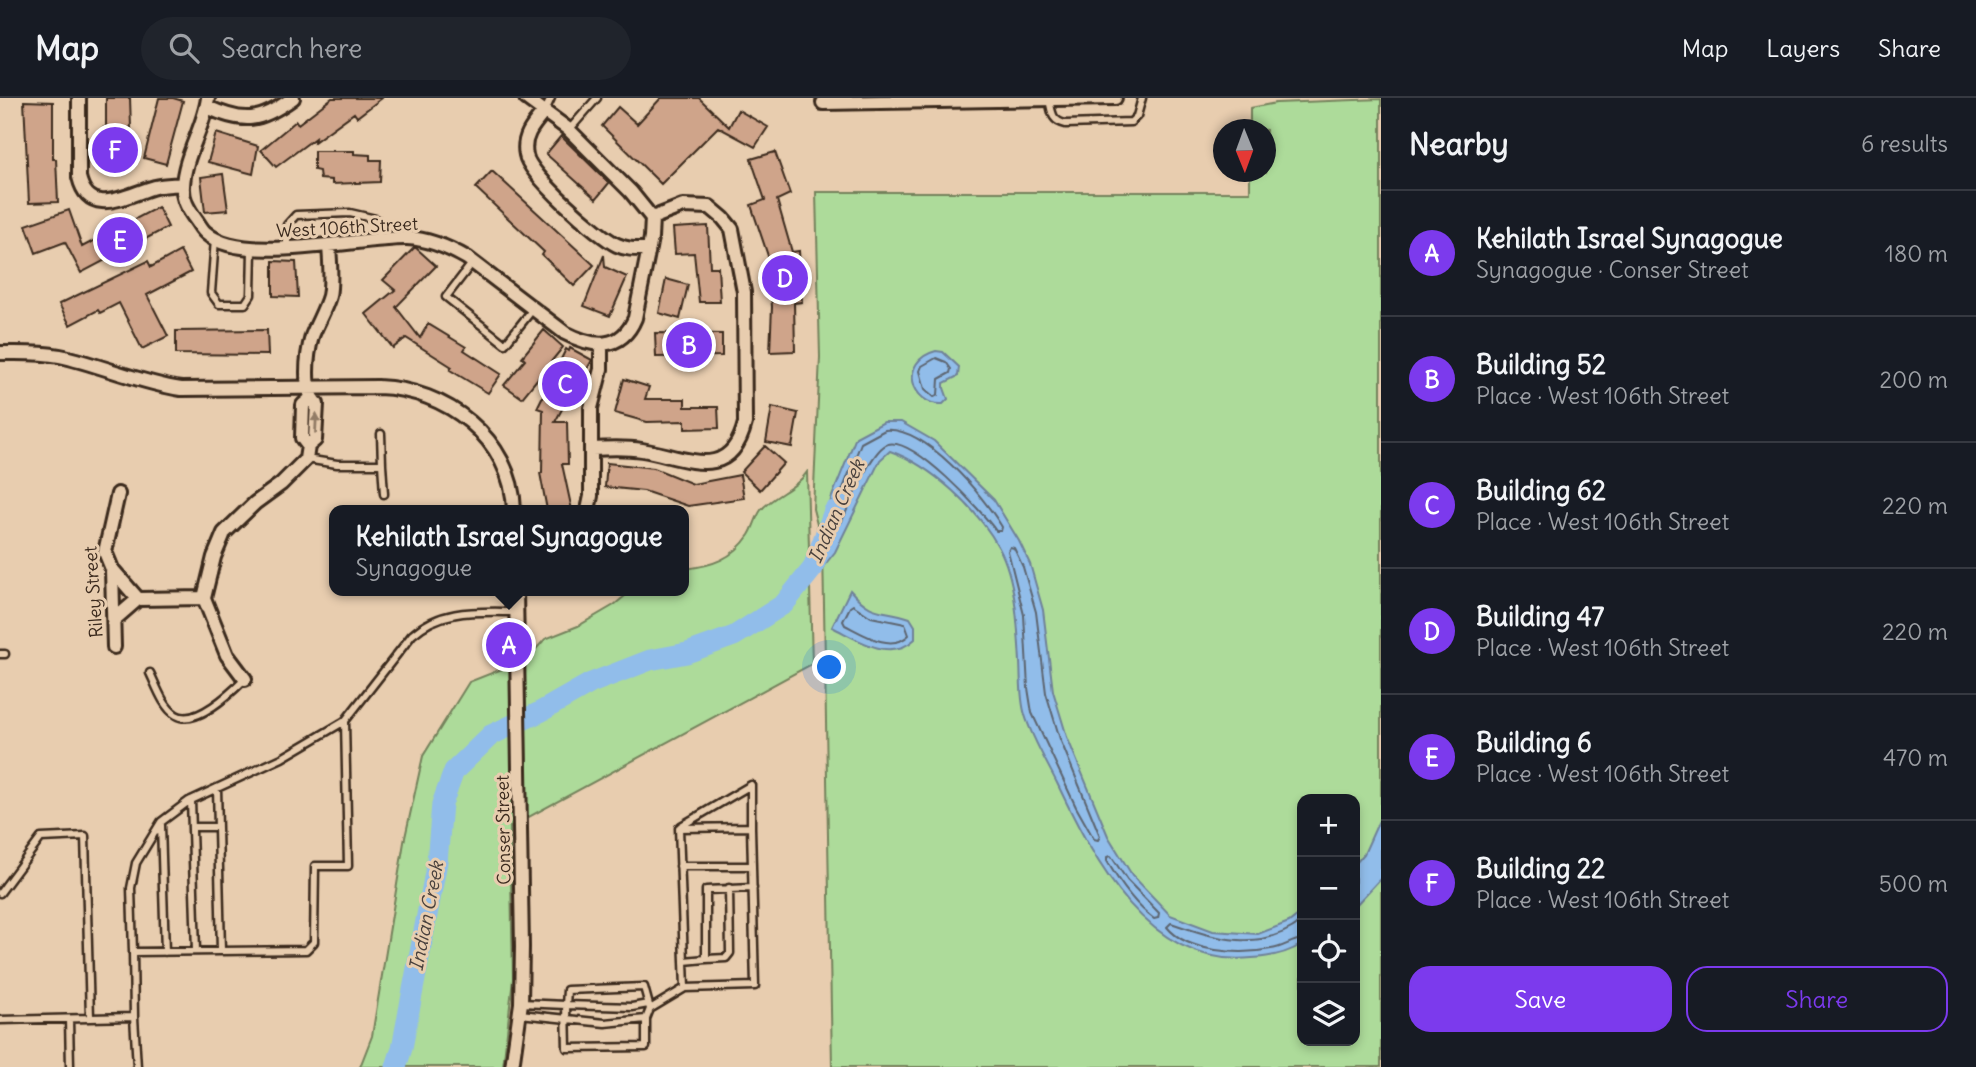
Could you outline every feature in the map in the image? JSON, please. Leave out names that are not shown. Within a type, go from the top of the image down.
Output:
[{"type":"street","points":[[79,98],[79,177],[81,187],[89,195],[110,202],[155,187],[183,184]]},
{"type":"street","points":[[215,238],[205,233],[187,208],[183,184],[207,103],[231,118],[250,118],[267,115],[293,98]]},
{"type":"street","points":[[526,98],[569,130],[631,192],[652,218],[653,227],[640,298],[631,329],[620,338],[601,346],[601,369],[591,408],[589,505]]},
{"type":"street","points":[[823,103],[1115,98]]},
{"type":"street","points":[[544,112],[530,128],[525,142],[530,166],[553,192],[607,239],[630,250],[649,249]]},
{"type":"street","points":[[592,449],[640,450],[685,461],[707,463],[724,457],[740,441],[745,423],[744,292],[732,229],[710,207],[683,206],[652,218]]},
{"type":"street","name":"West 106th Street","points":[[215,238],[252,247],[330,246],[405,238],[426,240],[451,249],[472,262],[565,333],[601,346]]},
{"type":"street","points":[[245,679],[227,655],[204,598],[214,557],[224,533],[255,503],[281,484],[307,453],[302,438],[303,405],[309,393],[309,351],[328,297],[330,246]]},
{"type":"street","points":[[0,353],[38,353],[61,357],[158,386],[181,389],[309,393],[378,387],[408,390],[446,404],[471,421],[488,440],[506,471],[512,487],[514,505]]},
{"type":"street","name":"Riley Street","points":[[114,647],[112,569],[105,552],[118,494]]},
{"type":"street","points":[[112,569],[138,600]]},
{"type":"street","name":"Conser Street","points":[[512,1067],[520,1009],[522,947],[516,596]]},
{"type":"street","points":[[115,619],[138,600],[204,598]]},
{"type":"lane","points":[[544,112],[551,98]]},
{"type":"lane","points":[[569,130],[597,98]]},
{"type":"lane","points":[[1049,99],[1052,117],[1058,123],[1066,124],[1131,122],[1137,116],[1142,98]]},
{"type":"lane","points":[[287,247],[287,225],[296,215],[350,214],[376,219],[379,240]]},
{"type":"lane","points":[[215,238],[211,293],[219,304],[245,304],[251,295],[252,247]]},
{"type":"lane","points":[[472,262],[446,298],[505,344],[533,309]]},
{"type":"lane","points":[[381,434],[384,494]]},
{"type":"lane","points":[[307,453],[337,464],[382,464]]},
{"type":"lane","points":[[137,1067],[131,888],[136,863],[161,822],[191,800],[282,758],[345,721],[412,635],[422,626],[459,612],[516,612]]},
{"type":"lane","points":[[150,673],[166,704],[174,714],[185,718],[196,716],[214,705],[245,679]]},
{"type":"lane","points":[[133,952],[306,950],[314,942],[315,866],[348,866],[345,721]]},
{"type":"lane","points":[[520,1009],[566,1005],[649,1007],[685,988],[755,986],[751,785],[678,828]]},
{"type":"lane","points":[[217,788],[221,951]]},
{"type":"lane","points":[[191,800],[196,951]]},
{"type":"lane","points":[[161,822],[165,952]]},
{"type":"lane","points":[[192,827],[218,827]]},
{"type":"lane","points":[[678,828],[751,827]]},
{"type":"lane","points":[[678,828],[685,988]]},
{"type":"lane","points":[[0,893],[41,838],[85,836],[90,1018]]},
{"type":"lane","points":[[680,866],[752,866]]},
{"type":"lane","points":[[706,959],[705,893],[708,888],[753,888]]},
{"type":"lane","points":[[684,961],[726,958],[730,953],[729,888]]},
{"type":"lane","points":[[643,987],[649,1007],[646,1047],[567,1048],[567,990],[643,987]]},
{"type":"lane","points":[[520,1009],[566,1020],[605,1023],[646,1019]]},
{"type":"lane","points":[[0,1020],[134,1017]]},
{"type":"lane","points":[[69,1019],[70,1067]]},
{"type":"green space","points":[[1381,99],[1381,1067],[832,1067],[823,548],[813,509],[820,357],[816,192],[1250,192],[1250,182],[1276,182],[1276,119],[1250,119],[1250,108],[1276,103]]},
{"type":"green space","points":[[807,472],[812,664],[510,827],[513,979],[503,1067],[360,1067],[372,1036],[404,842],[423,756],[469,682],[527,659],[545,639],[578,626],[625,596],[689,596],[689,568],[704,566],[729,556],[749,535],[761,510]]},
{"type":"water","points":[[936,351],[943,352],[959,367],[958,376],[944,383],[948,399],[943,404],[932,403],[923,398],[913,382],[917,364],[924,356]]},
{"type":"water","points":[[884,422],[901,422],[934,441],[994,500],[1030,564],[1043,610],[1053,691],[1067,737],[1108,836],[1132,875],[1170,915],[1213,931],[1258,934],[1289,922],[1297,916],[1297,946],[1284,953],[1252,958],[1216,957],[1183,946],[1155,928],[1130,904],[1108,876],[1039,749],[1023,709],[1015,604],[1005,560],[979,518],[937,478],[890,451],[880,460],[835,552],[823,567],[823,548],[831,499],[856,437]]},
{"type":"water","points":[[850,590],[871,608],[910,618],[915,626],[915,639],[905,646],[884,649],[832,627]]},
{"type":"water","points":[[1381,816],[1381,878],[1360,901],[1360,858]]},
{"type":"building","points":[[106,98],[130,98],[131,128],[127,128],[128,172],[103,172],[102,128],[106,127]]},
{"type":"building","points":[[159,98],[183,101],[166,164],[144,158]]},
{"type":"building","points":[[332,98],[382,98],[357,117],[354,113],[314,142],[315,138],[276,167],[261,150],[296,121],[298,124]]},
{"type":"building","points":[[661,98],[699,98],[729,127],[738,110],[768,127],[755,147],[718,127],[661,184],[602,126],[618,107],[637,124]]},
{"type":"building","points":[[24,101],[53,102],[53,159],[56,159],[58,202],[29,203]]},
{"type":"building","points":[[216,133],[258,146],[253,174],[208,162]]},
{"type":"building","points":[[561,136],[609,183],[596,199],[546,154]]},
{"type":"building","points":[[314,151],[354,151],[354,154],[370,155],[370,160],[381,160],[380,182],[332,184],[332,180],[320,179],[319,171],[314,170]]},
{"type":"building","points":[[775,152],[790,194],[777,200],[792,252],[799,251],[802,302],[794,303],[795,351],[770,352],[772,307],[768,256],[751,205],[765,200],[751,159]]},
{"type":"building","points":[[492,171],[594,265],[574,286],[542,255],[544,252],[476,188]]},
{"type":"building","points":[[223,174],[228,210],[205,212],[201,177]]},
{"type":"building","points":[[158,207],[168,227],[81,273],[65,242],[36,253],[26,225],[69,210],[82,247]]},
{"type":"building","points":[[708,226],[710,267],[718,267],[720,302],[699,302],[694,253],[675,254],[673,228]]},
{"type":"building","points":[[415,247],[436,266],[396,307],[420,338],[428,324],[466,347],[464,350],[501,374],[488,393],[406,338],[393,348],[366,314],[395,290],[383,280]]},
{"type":"building","points":[[180,251],[191,272],[147,295],[168,336],[142,349],[119,303],[100,313],[98,310],[70,325],[59,304],[148,261],[151,267]]},
{"type":"building","points":[[604,255],[605,267],[627,277],[610,316],[584,306]]},
{"type":"building","points":[[273,261],[296,262],[298,297],[273,296]]},
{"type":"building","points":[[666,279],[688,285],[680,319],[659,313]]},
{"type":"building","points":[[267,330],[268,355],[176,354],[176,331]]},
{"type":"building","points":[[544,330],[563,347],[522,398],[504,385],[525,360],[522,357]]},
{"type":"building","points":[[655,333],[722,334],[722,356],[656,357]]},
{"type":"building","points":[[570,348],[592,360],[555,422],[567,422],[568,464],[562,464],[571,505],[546,505],[540,473],[543,410],[537,408],[566,349],[569,351]]},
{"type":"building","points":[[624,379],[649,387],[645,399],[685,399],[685,407],[718,407],[719,428],[685,429],[685,421],[647,422],[615,413]]},
{"type":"building","points":[[772,407],[798,413],[792,447],[766,442]]},
{"type":"building","points":[[765,446],[784,463],[760,490],[741,472]]},
{"type":"building","points":[[607,463],[654,468],[693,484],[740,475],[744,498],[689,506],[644,491],[605,487]]},
{"type":"waterway","name":"Indian Creek","points":[[396,1067],[402,1048],[437,862],[442,804],[454,771],[491,735],[540,712],[591,683],[650,660],[687,653],[734,636],[784,604],[813,568],[834,511]]},
{"type":"place","name":"Building 22","points":[[115,150]]},
{"type":"place","name":"Building 6","points":[[120,240]]},
{"type":"place","name":"Building 47","points":[[785,278]]},
{"type":"place","name":"Building 52","points":[[689,345]]},
{"type":"place","name":"Building 62","points":[[565,384]]},
{"type":"place","name":"Kehilath Israel Synagogue","points":[[509,645]]}]
